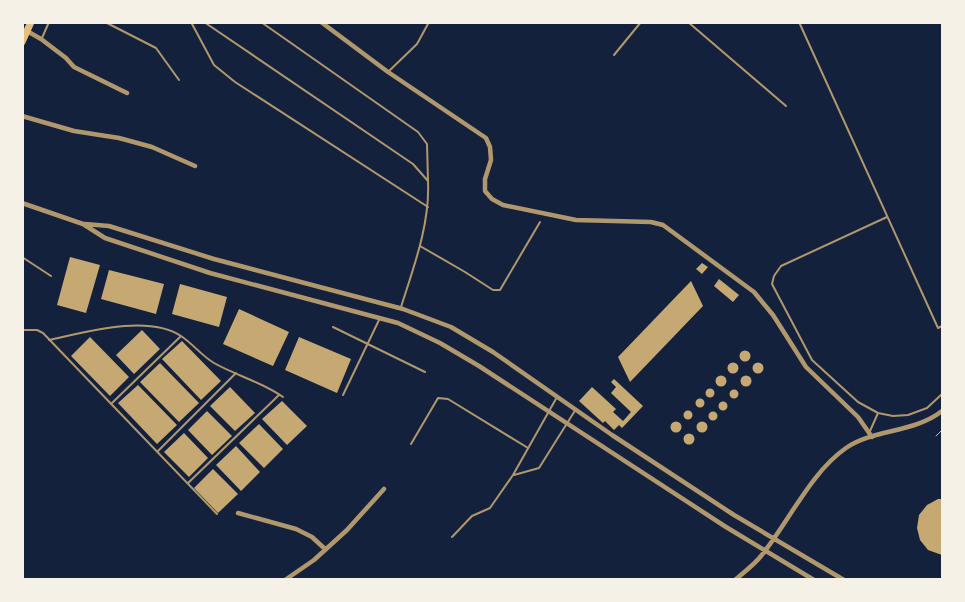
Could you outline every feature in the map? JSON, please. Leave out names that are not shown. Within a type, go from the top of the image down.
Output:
[{"type":"highway","points":[[22,42],[31,22]]},
{"type":"street","points":[[321,22],[388,72],[486,138],[490,147],[491,160],[484,179],[486,192],[492,199],[503,205],[576,220],[652,222],[663,225],[754,292],[773,315],[806,367],[858,417],[871,435]]},
{"type":"street","points":[[27,31],[66,58],[74,67],[127,94]]},
{"type":"street","points":[[22,116],[74,131],[119,138],[152,147],[194,166]]},
{"type":"street","points":[[22,203],[83,224],[105,238],[210,273],[398,323],[440,343],[726,527],[814,580]]},
{"type":"street","points":[[83,224],[109,226],[214,259],[401,309],[451,327],[493,352],[576,410],[734,515],[844,580]]},
{"type":"street","points":[[735,580],[759,559],[820,474],[846,448],[871,435],[908,428],[933,418],[942,411]]},
{"type":"street","points":[[285,580],[314,560],[347,530],[384,490]]},
{"type":"street","points":[[238,513],[296,529],[312,537],[325,550]]},
{"type":"lane","points":[[41,39],[49,22]]},
{"type":"lane","points":[[105,22],[156,48],[179,80]]},
{"type":"lane","points":[[191,22],[214,65],[235,82],[428,208]]},
{"type":"lane","points":[[204,22],[413,164],[428,181]]},
{"type":"lane","points":[[261,22],[418,132],[427,144],[428,208],[420,246],[401,309]]},
{"type":"lane","points":[[388,72],[417,44],[429,22]]},
{"type":"lane","points":[[614,55],[641,22]]},
{"type":"lane","points":[[688,22],[786,106]]},
{"type":"lane","points":[[799,22],[938,328],[942,326]]},
{"type":"lane","points":[[887,217],[781,266],[774,276],[772,284],[812,360],[858,402],[878,413],[893,416],[908,415],[927,408],[942,394]]},
{"type":"lane","points":[[420,246],[493,290],[500,290],[540,222]]},
{"type":"lane","points":[[22,257],[52,276]]},
{"type":"lane","points":[[343,396],[380,318]]},
{"type":"lane","points":[[50,340],[133,325],[152,327],[181,336],[212,362],[268,387],[283,397]]},
{"type":"lane","points":[[333,327],[425,372]]},
{"type":"lane","points":[[22,330],[37,330],[50,340],[216,514]]},
{"type":"lane","points":[[111,404],[181,336]]},
{"type":"lane","points":[[157,452],[236,373]]},
{"type":"lane","points":[[188,483],[280,395]]},
{"type":"lane","points":[[410,444],[438,398],[443,397],[528,448]]},
{"type":"lane","points":[[452,537],[472,516],[490,508],[513,475],[557,397]]},
{"type":"lane","points":[[513,475],[539,468],[576,410]]},
{"type":"lane","points":[[871,435],[878,413]]},
{"type":"path","points":[[936,436],[942,430]]},
{"type":"building","points":[[70,257],[100,265],[86,313],[57,305]]},
{"type":"building","points":[[702,263],[708,267],[702,274],[696,269]]},
{"type":"building","points":[[109,270],[164,284],[156,314],[101,299]]},
{"type":"building","points":[[719,279],[739,295],[733,302],[714,286]]},
{"type":"building","points":[[691,281],[703,306],[630,382],[618,357]]},
{"type":"building","points":[[180,284],[227,297],[219,327],[172,314]]},
{"type":"building","points":[[239,309],[289,332],[273,366],[223,344]]},
{"type":"building","points":[[142,330],[160,349],[134,374],[116,355]]},
{"type":"building","points":[[90,337],[129,377],[110,396],[71,356]]},
{"type":"building","points":[[299,337],[351,359],[337,393],[285,370]]},
{"type":"building","points":[[182,341],[221,381],[201,400],[162,359]]},
{"type":"building","points":[[745,350],[751,356],[745,362],[739,356]]},
{"type":"building","points":[[733,362],[739,368],[733,374],[727,368]]},
{"type":"building","points":[[758,362],[764,368],[758,374],[752,368]]},
{"type":"building","points":[[160,363],[199,403],[179,422],[140,382]]},
{"type":"building","points":[[721,375],[727,381],[721,387],[715,381]]},
{"type":"building","points":[[746,375],[752,381],[746,387],[740,381]]},
{"type":"building","points":[[614,379],[643,406],[622,428],[619,425],[614,430],[605,421],[603,423],[579,401],[592,387],[616,409],[613,412],[623,421],[631,412],[611,393],[616,387],[611,382]]},
{"type":"building","points":[[138,385],[177,425],[157,444],[118,403]]},
{"type":"building","points":[[230,387],[255,413],[235,431],[210,406]]},
{"type":"building","points":[[710,388],[715,393],[710,398],[705,393]]},
{"type":"building","points":[[734,389],[739,394],[734,399],[729,394]]},
{"type":"building","points":[[700,398],[705,403],[700,408],[695,403]]},
{"type":"building","points":[[282,401],[307,426],[287,445],[262,419]]},
{"type":"building","points":[[723,401],[728,406],[723,411],[718,406]]},
{"type":"building","points":[[688,410],[693,415],[688,420],[683,415]]},
{"type":"building","points":[[207,411],[232,436],[212,455],[188,430]]},
{"type":"building","points":[[713,411],[718,416],[713,421],[708,416]]},
{"type":"building","points":[[676,421],[682,427],[676,433],[670,427]]},
{"type":"building","points":[[702,421],[708,427],[702,433],[696,427]]},
{"type":"building","points":[[259,424],[283,449],[264,468],[239,443]]},
{"type":"building","points":[[184,433],[208,458],[189,477],[164,452]]},
{"type":"building","points":[[689,433],[695,439],[689,445],[683,439]]},
{"type":"building","points":[[236,446],[260,472],[241,491],[216,465]]},
{"type":"building","points":[[213,469],[238,494],[218,513],[194,488]]},
{"type":"building","points":[[942,499],[942,555],[928,550],[920,540],[917,528],[919,515],[927,505]]}]
